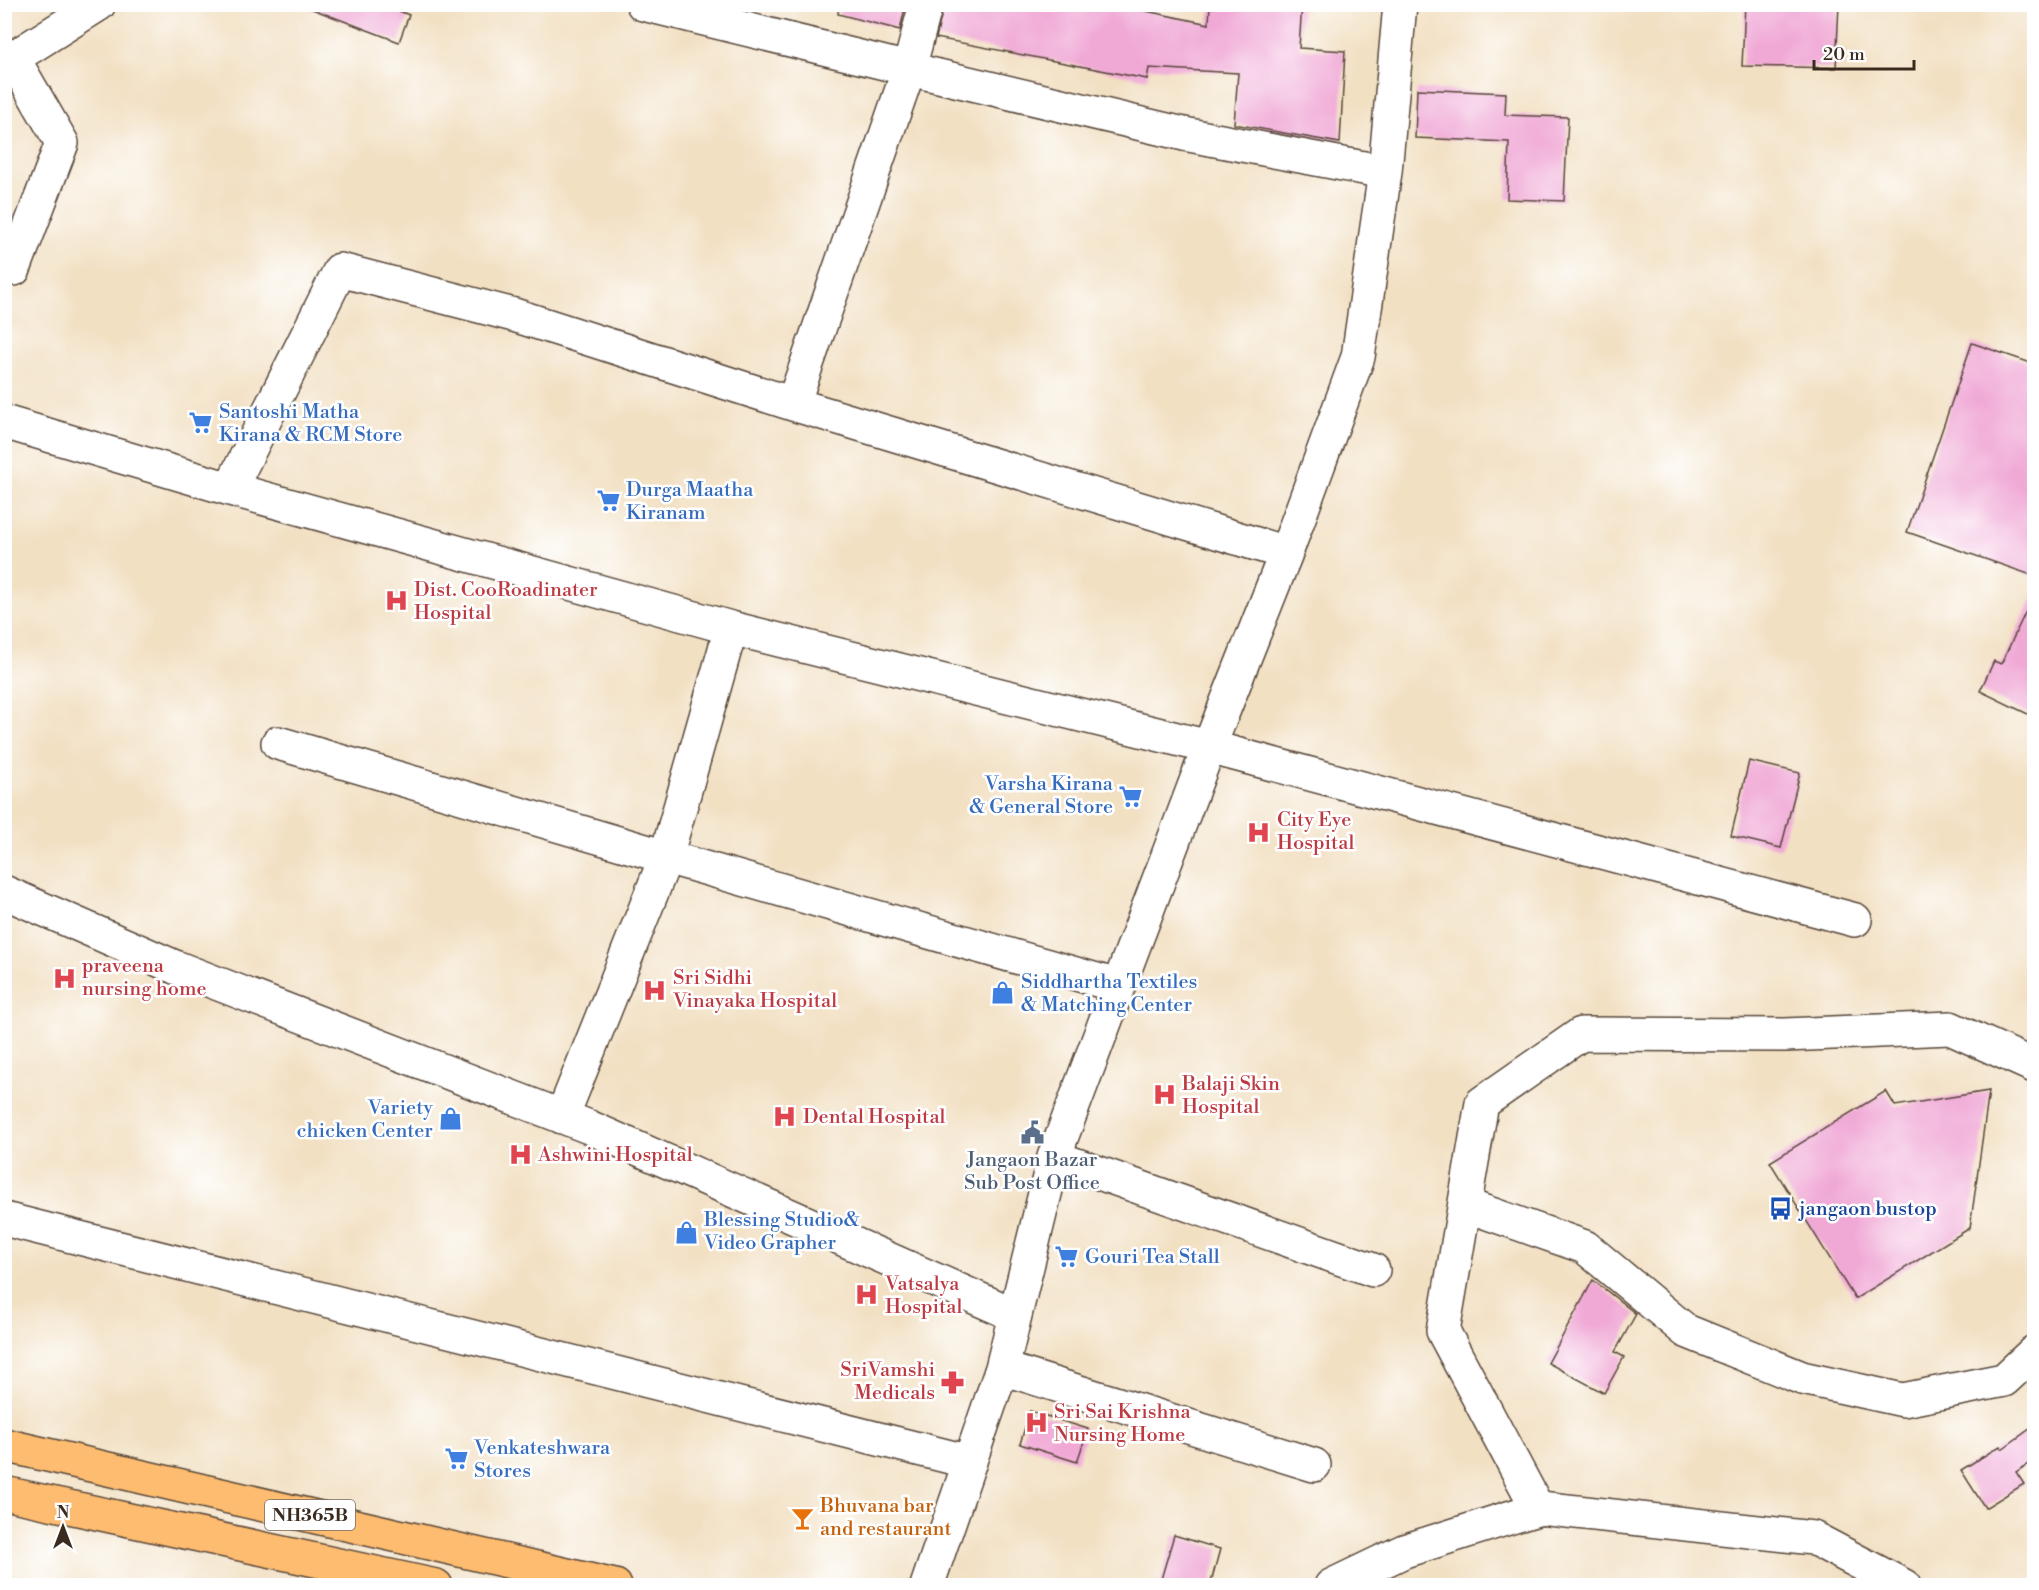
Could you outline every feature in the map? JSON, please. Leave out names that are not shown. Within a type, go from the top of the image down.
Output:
[{"type":"highway","name":"NH365B","points":[[4,1445],[615,1586]]},
{"type":"highway","name":"NH365B","points":[[4,1493],[436,1586]]},
{"type":"street","points":[[4,267],[14,269],[62,144],[9,60],[99,4]]},
{"type":"street","points":[[643,4],[1184,134],[1384,172]]},
{"type":"street","points":[[793,404],[909,69],[926,4]]},
{"type":"street","points":[[927,1586],[1002,1368],[1054,1157],[1209,747],[1286,553],[1358,357],[1384,172],[1400,4]]},
{"type":"street","points":[[230,489],[340,270],[514,315],[793,404],[1286,553]]},
{"type":"street","points":[[4,422],[230,489],[730,628],[1209,747],[1855,920]]},
{"type":"street","points":[[562,1117],[666,857],[730,628]]},
{"type":"street","points":[[278,743],[666,857],[1119,986]]},
{"type":"street","points":[[4,892],[175,967],[589,1127],[1015,1315]]},
{"type":"street","points":[[1538,1509],[1443,1331],[1482,1103],[1581,1034],[1785,1035],[1950,1028],[2034,1066]]},
{"type":"street","points":[[1054,1157],[1373,1270]]},
{"type":"street","points":[[1465,1205],[1585,1247],[1686,1331],[1802,1378],[1903,1400],[2004,1380],[2034,1352]]},
{"type":"street","points":[[4,1219],[970,1462]]},
{"type":"street","points":[[1002,1368],[1314,1465]]},
{"type":"street","points":[[1331,1586],[1404,1551],[1538,1509],[1813,1538],[1904,1586]]},
{"type":"building","points":[[308,4],[381,4],[409,15],[399,42],[307,7]]},
{"type":"building","points":[[839,4],[906,4],[900,30],[838,14]]},
{"type":"building","points":[[944,4],[1112,4],[1209,24],[1210,4],[1302,4],[1299,48],[1345,51],[1340,143],[1234,124],[1238,73],[1149,68],[1147,79],[936,38]]},
{"type":"building","points":[[1745,4],[1839,4],[1836,68],[1742,66]]},
{"type":"building","points":[[1417,89],[1506,93],[1505,115],[1568,117],[1564,201],[1507,199],[1509,142],[1415,138]]},
{"type":"building","points":[[1972,343],[2034,364],[2034,576],[1907,532]]},
{"type":"building","points":[[2034,594],[2034,717],[1980,691],[1994,661],[2001,664]]},
{"type":"building","points":[[1749,761],[1800,773],[1781,848],[1731,836]]},
{"type":"building","points":[[1886,1091],[1895,1106],[1989,1091],[1970,1228],[1855,1299],[1770,1162]]},
{"type":"building","points":[[1593,1280],[1636,1314],[1615,1352],[1624,1357],[1604,1393],[1548,1363]]},
{"type":"building","points":[[1030,1411],[1088,1429],[1077,1462],[1020,1444]]},
{"type":"building","points":[[2034,1426],[2034,1460],[2016,1472],[2024,1484],[1985,1508],[1961,1470],[2000,1446],[2002,1449]]},
{"type":"building","points":[[1174,1535],[1220,1549],[1210,1586],[1159,1586]]},
{"type":"place","name":"Santoshi Matha Kirana & RCM Store","points":[[201,423]]},
{"type":"place","name":"Durga Maatha Kiranam","points":[[608,501]]},
{"type":"place","name":"Dist. CooRoadinater Hospital","points":[[396,601]]},
{"type":"place","name":"Varsha Kirana & General Store","points":[[1131,796]]},
{"type":"place","name":"City Eye Hospital","points":[[1259,832]]},
{"type":"place","name":"praveena nursing home","points":[[64,978]]},
{"type":"place","name":"Sri Sidhi Vinayaka Hospital","points":[[655,990]]},
{"type":"place","name":"Siddhartha Textiles & Matching Center","points":[[1003,993]]},
{"type":"place","name":"Balaji Skin Hospital","points":[[1164,1095]]},
{"type":"place","name":"Dental Hospital","points":[[785,1117]]},
{"type":"place","name":"Variety chicken Center","points":[[451,1119]]},
{"type":"place","name":"Jangaon Bazar Sub Post Office","points":[[1032,1132]]},
{"type":"place","name":"Ashwini Hospital","points":[[520,1155]]},
{"type":"place","name":"jangaon bustop","points":[[1781,1209]]},
{"type":"place","name":"Blessing Studio& Video Grapher","points":[[686,1232]]},
{"type":"place","name":"Gouri Tea Stall","points":[[1067,1257]]},
{"type":"place","name":"Vatsalya Hospital","points":[[867,1295]]},
{"type":"place","name":"SriVamshi Medicals","points":[[953,1382]]},
{"type":"place","name":"Sri Sai Krishna Nursing Home","points":[[1036,1423]]},
{"type":"place","name":"Venkateshwara Stores","points":[[456,1459]]},
{"type":"place","name":"Bhuvana bar and restaurant","points":[[802,1518]]}]
